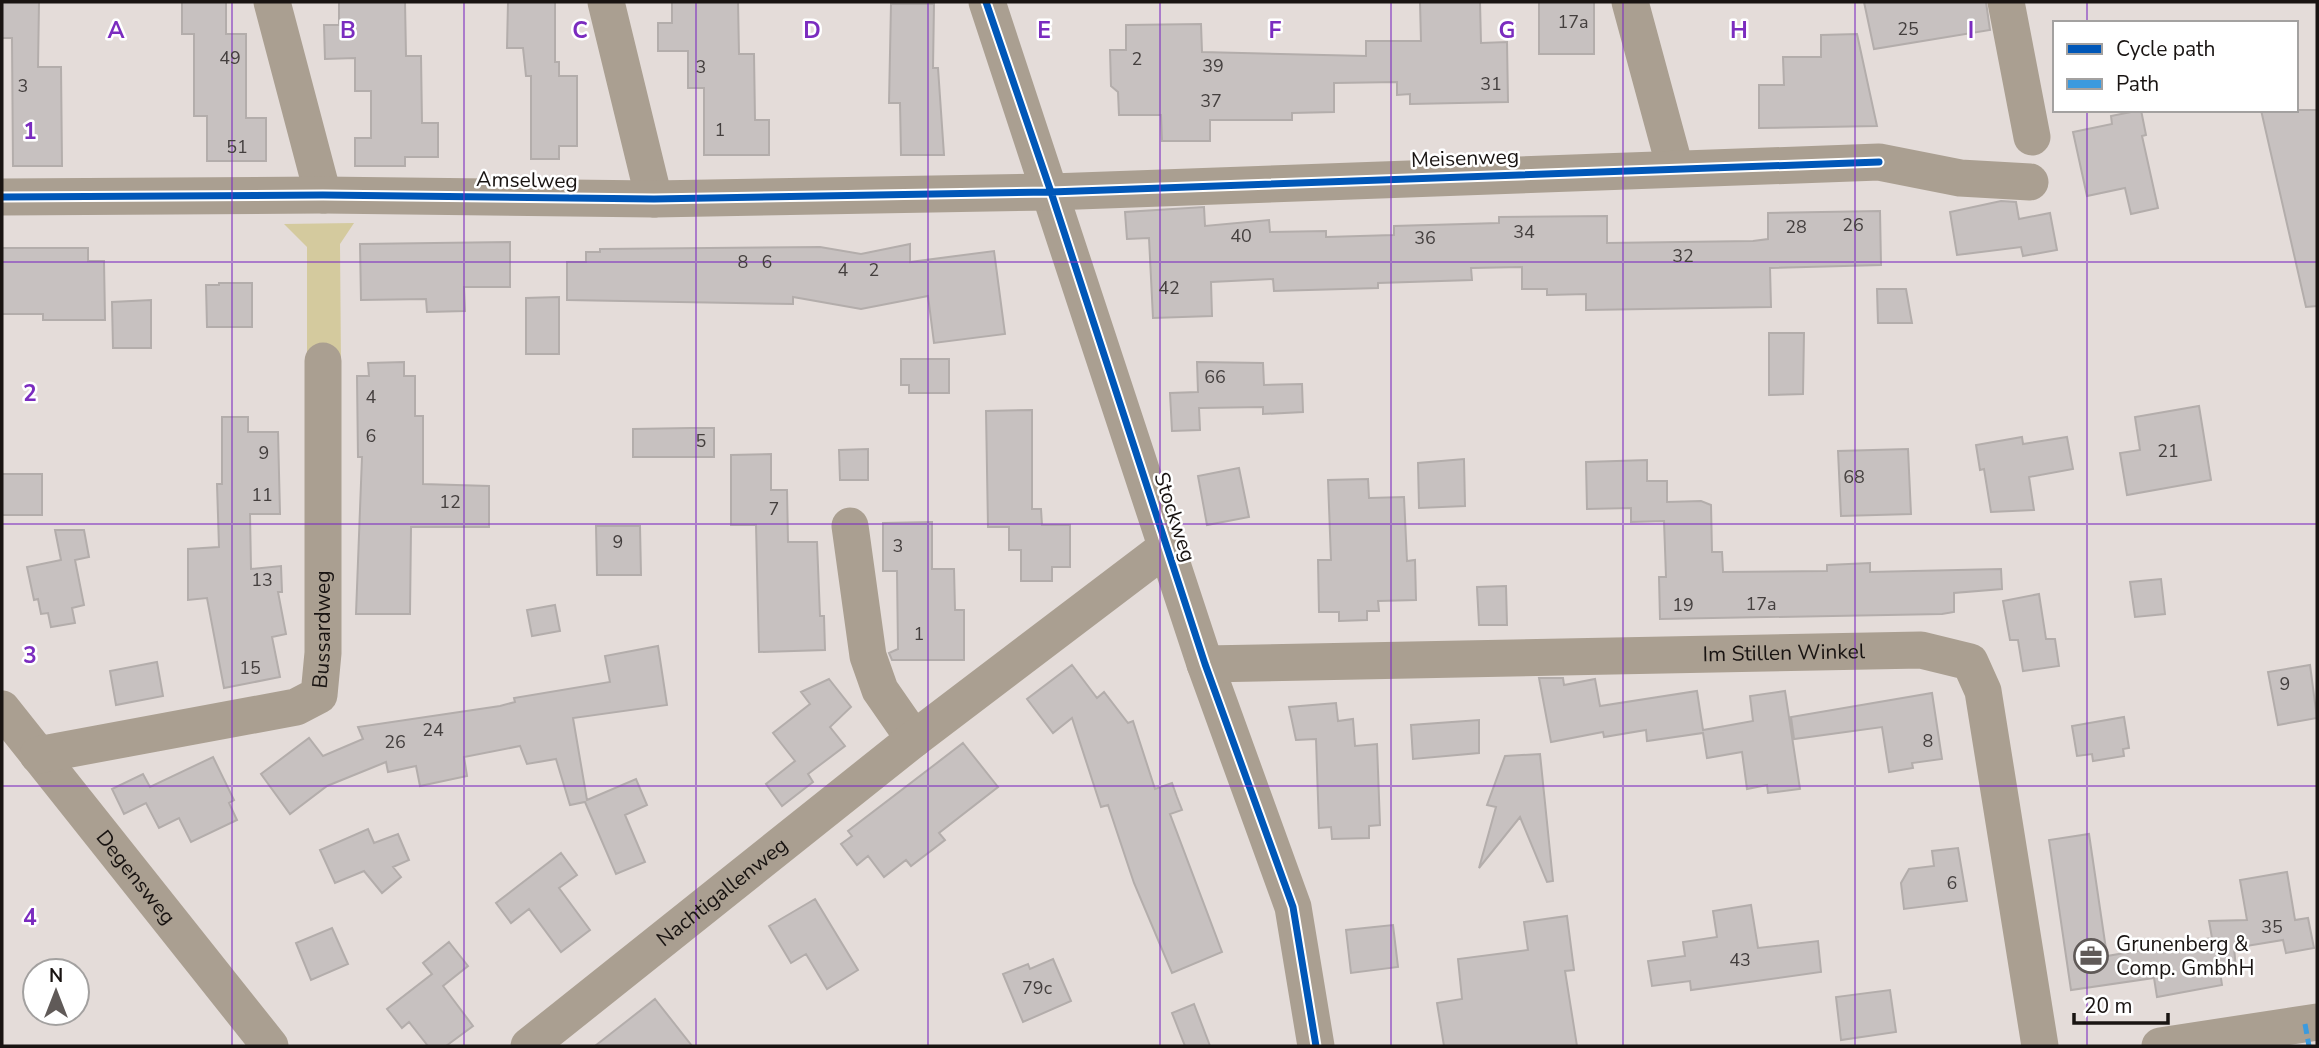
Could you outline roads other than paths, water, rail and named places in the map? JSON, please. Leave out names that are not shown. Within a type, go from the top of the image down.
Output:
[{"type":"street","points":[[272,2],[323,195]]},
{"type":"street","points":[[606,2],[654,199]]},
{"type":"street","name":"Stockweg","points":[[986,2],[1052,192],[1205,663],[1293,907],[1315,1046]]},
{"type":"street","points":[[1630,2],[1675,168]]},
{"type":"street","points":[[2006,2],[2032,137]]},
{"type":"street","name":"Meisenweg","points":[[1052,192],[1879,162],[1960,178],[2030,182]]},
{"type":"street","name":"Amselweg","points":[[2,197],[323,195],[654,199],[1052,192]]},
{"type":"street","name":"Bussardweg","points":[[38,755],[296,708],[319,695],[323,653],[323,361]]},
{"type":"street","points":[[850,526],[867,656],[880,690],[914,739]]},
{"type":"street","name":"Nachtigallenweg","points":[[529,1046],[914,739],[1167,547]]},
{"type":"street","name":"Im Stillen Winkel","points":[[1205,663],[1920,650],[1970,662],[1983,691],[2040,1046]]},
{"type":"street","name":"Degensweg","points":[[2,709],[270,1046]]},
{"type":"street","points":[[2160,1046],[2310,1031]]},
{"type":"place","name":"Grunenberg & Comp. GmbhH","points":[[2091,956]]}]
